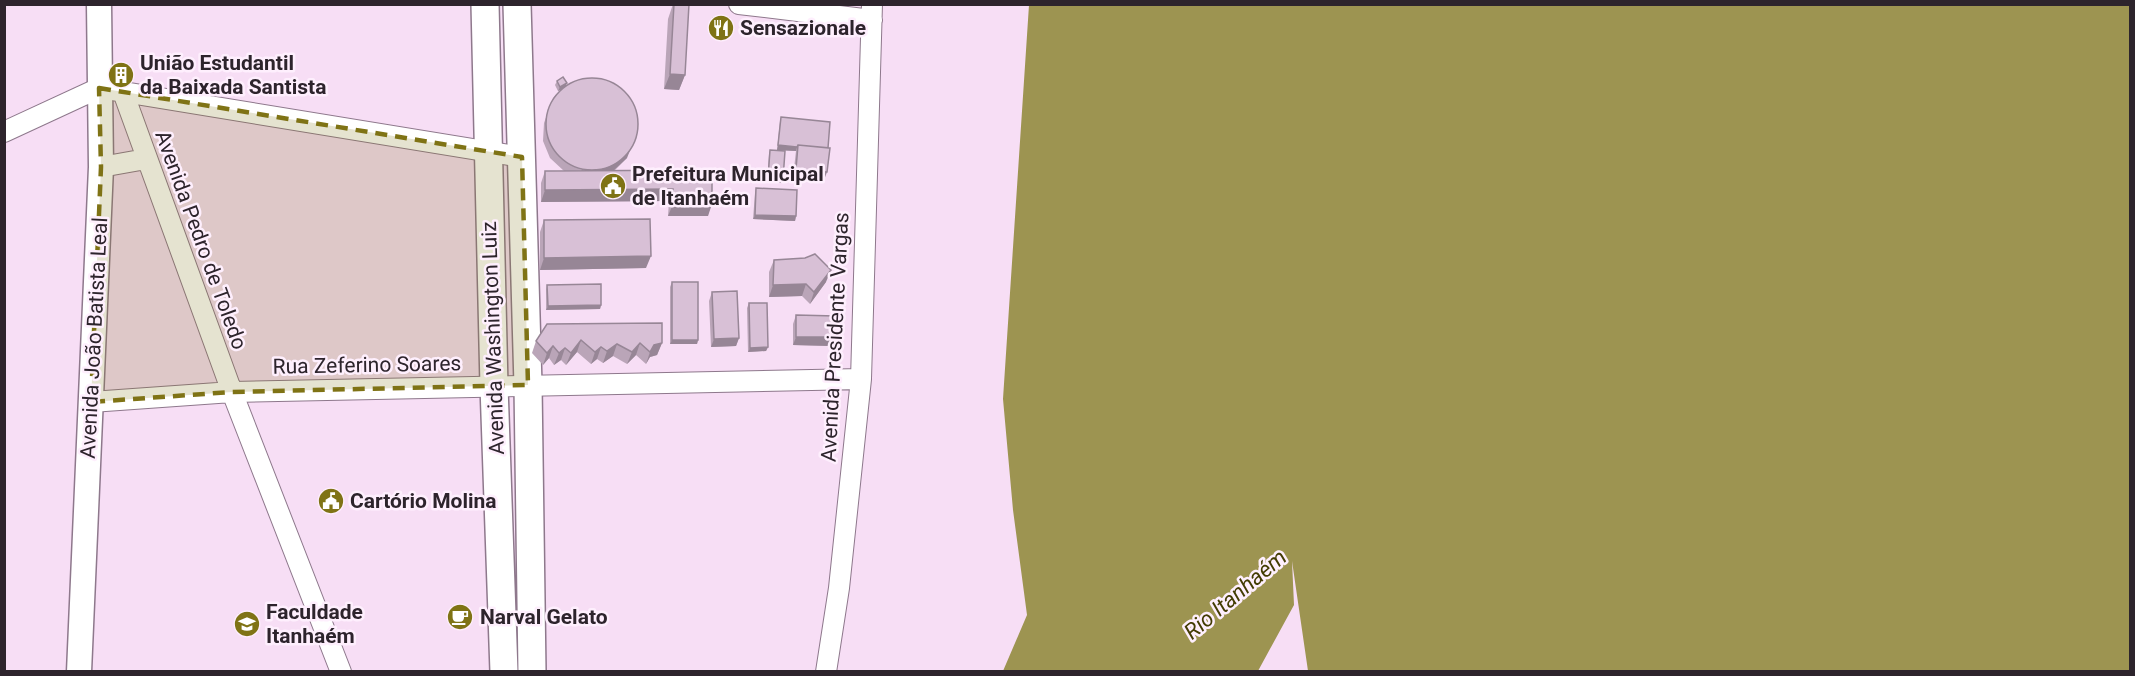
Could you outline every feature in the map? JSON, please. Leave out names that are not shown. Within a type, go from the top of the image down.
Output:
[{"type":"main road","name":"Avenida Washington Luiz","points":[[485,4],[494,386],[504,672]]},
{"type":"main road","name":"Avenida Washington Luiz","points":[[517,4],[528,385],[531,672]]},
{"type":"street","name":"Avenida João Batista Leal","points":[[80,672],[101,167],[111,90],[99,4]]},
{"type":"street","points":[[739,4],[872,12]]},
{"type":"street","name":"Avenida Presidente Vargas","points":[[826,672],[839,588],[861,379],[872,12]]},
{"type":"street","points":[[4,132],[111,90],[522,157]]},
{"type":"street","name":"Avenida Pedro de Toledo","points":[[111,90],[146,159],[232,392],[340,672]]},
{"type":"street","points":[[101,167],[146,159]]},
{"type":"street","name":"Rua Zeferino Soares","points":[[91,402],[232,392],[861,379]]},
{"type":"highlighted area","points":[[99,88],[522,157],[528,385],[232,392],[91,402],[101,167]]},
{"type":"water","name":"Rio Itanhaém","points":[[1029,5],[2130,5],[2130,671],[1308,671],[1292,561],[1294,605],[1258,671],[1003,671],[1027,615],[1013,510],[1003,399]]},
{"type":"building","points":[[674,4],[689,4],[685,75],[670,74]]},
{"type":"building","points":[[117,67],[126,67],[128,76],[119,75]]},
{"type":"building","points":[[563,77],[567,83],[560,87],[557,81]]},
{"type":"building","points":[[592,78],[609,82],[624,92],[634,107],[638,124],[634,141],[624,156],[609,166],[592,170],[575,166],[560,156],[550,141],[546,124],[550,107],[560,92],[575,82]]},
{"type":"building","points":[[781,117],[830,122],[828,148],[778,145]]},
{"type":"building","points":[[798,145],[830,148],[827,172],[796,169]]},
{"type":"building","points":[[770,150],[785,151],[783,179],[768,178]]},
{"type":"building","points":[[712,170],[712,204],[673,204],[673,189],[545,190],[545,171]]},
{"type":"building","points":[[756,188],[797,190],[796,216],[755,215]]},
{"type":"building","points":[[650,219],[651,256],[544,258],[544,220]]},
{"type":"building","points":[[815,254],[831,270],[814,292],[806,284],[773,285],[774,260],[805,258]]},
{"type":"building","points":[[672,282],[698,282],[698,340],[672,340]]},
{"type":"building","points":[[601,284],[601,305],[548,306],[547,285]]},
{"type":"building","points":[[737,291],[739,338],[714,339],[712,292]]},
{"type":"building","points":[[749,303],[767,303],[768,347],[750,348]]},
{"type":"building","points":[[796,315],[835,316],[834,337],[796,337]]},
{"type":"building","points":[[662,323],[662,343],[654,345],[650,352],[640,343],[632,352],[617,344],[607,351],[601,347],[595,352],[581,340],[571,353],[565,348],[559,353],[553,346],[547,353],[536,341],[547,324]]},
{"type":"place","name":"Sensazionale","points":[[721,28]]},
{"type":"place","name":"União Estudantil da Baixada Santista","points":[[121,75]]},
{"type":"place","name":"Prefeitura Municipal de Itanhaém","points":[[613,186]]},
{"type":"place","name":"Cartório Molina","points":[[331,501]]},
{"type":"place","name":"Narval Gelato","points":[[460,617]]},
{"type":"place","name":"Faculdade Itanhaém","points":[[247,624]]}]
